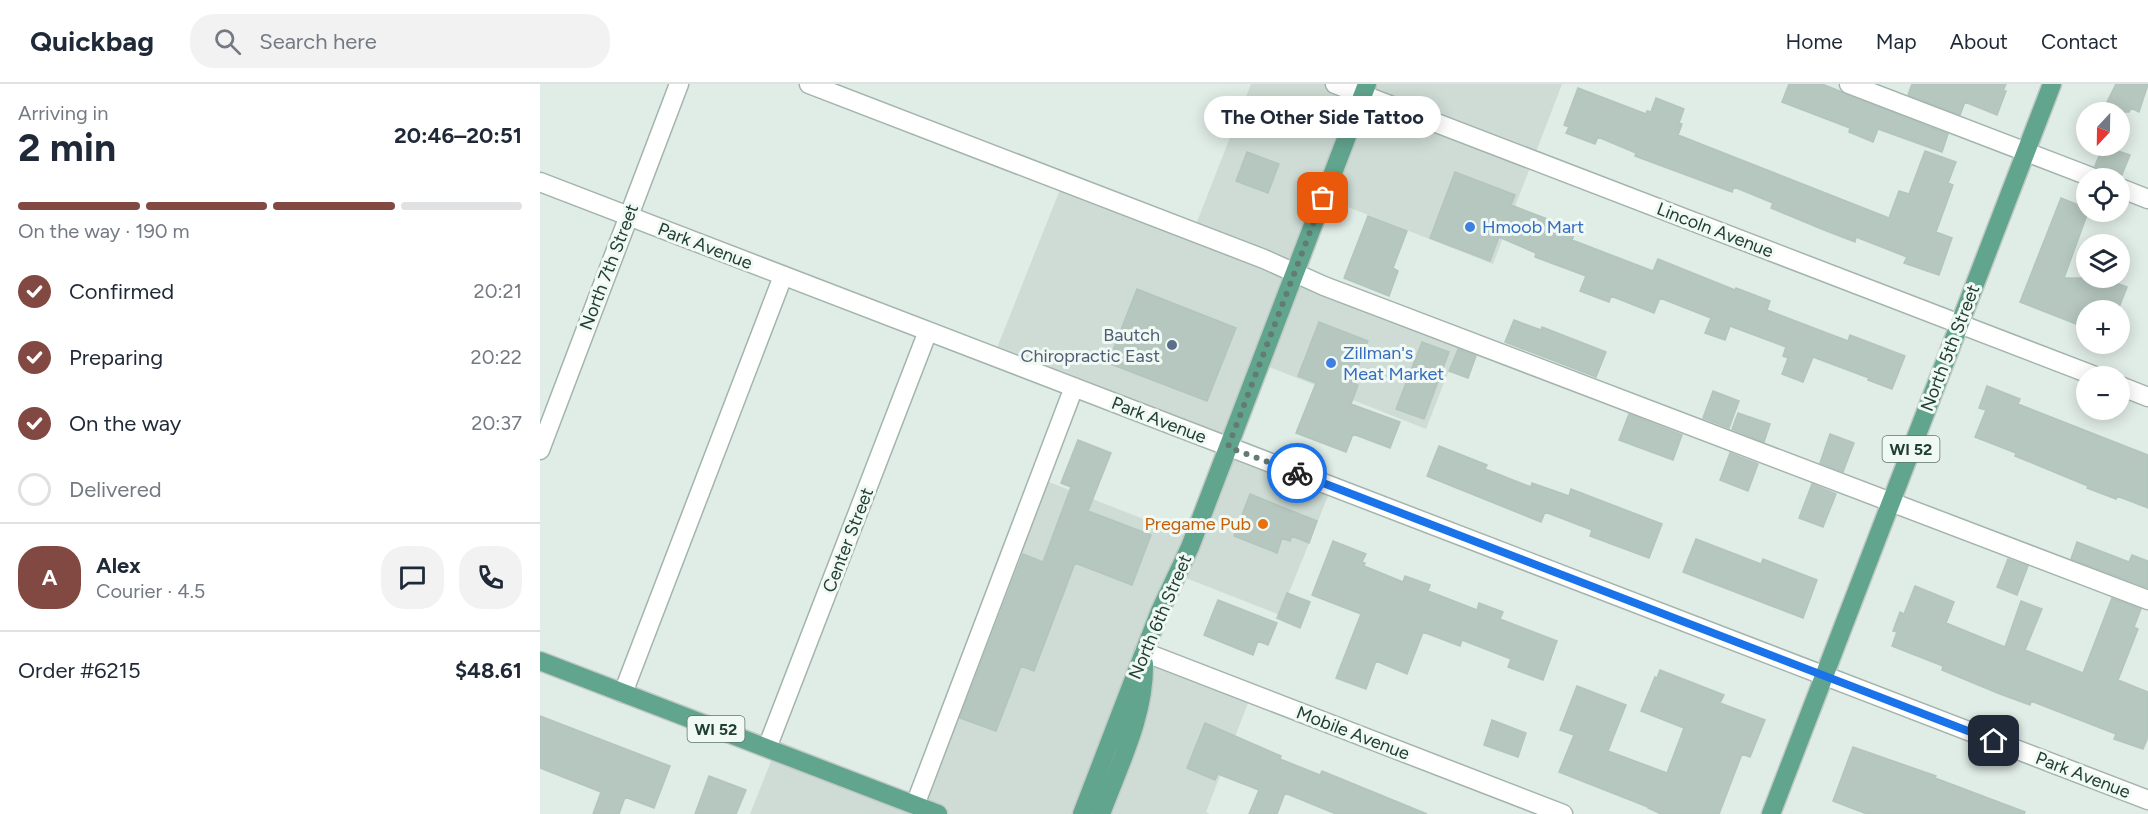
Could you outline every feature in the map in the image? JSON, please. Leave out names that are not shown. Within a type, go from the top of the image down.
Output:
[{"type":"main road","name":"North 5th Street","points":[[1771,814],[2052,84]]},
{"type":"main road","name":"North 6th Street","points":[[1082,814],[1160,611],[1190,547],[1365,89]]},
{"type":"main road","points":[[1101,814],[1144,694],[1144,652]]},
{"type":"main road","name":"WI 52","points":[[540,661],[938,814]]},
{"type":"street","name":"North 7th Street","points":[[540,450],[545,421],[679,84]]},
{"type":"street","points":[[809,84],[1242,250],[1324,285],[2148,600]]},
{"type":"street","name":"Lincoln Avenue","points":[[1335,84],[1365,89],[2076,369]]},
{"type":"street","points":[[1849,84],[2076,171]]},
{"type":"street","name":"Park Avenue","points":[[540,182],[2148,800]]},
{"type":"street","points":[[2130,192],[2148,199]]},
{"type":"street","points":[[623,693],[783,276]]},
{"type":"street","name":"Center Street","points":[[767,748],[928,331]]},
{"type":"street","points":[[915,805],[1074,387]]},
{"type":"street","points":[[2130,390],[2148,397]]},
{"type":"street","name":"Mobile Avenue","points":[[1144,652],[1563,814]]},
{"type":"shaded area","points":[[1251,84],[1562,84],[1493,264],[1325,198],[1295,274],[1461,339],[1426,429],[1262,364],[1229,451],[1330,491],[1280,615],[1178,575],[1146,656],[1250,698],[1206,812],[1210,814],[750,814],[775,751],[916,804],[1044,480],[1192,538],[1228,451],[993,358],[1063,182],[1193,232]]},
{"type":"building","points":[[1789,84],[1822,84],[1948,134],[1942,152],[1878,129],[1873,142],[1849,132],[1850,128],[1782,102]]},
{"type":"building","points":[[1912,84],[2006,84],[2003,91],[2006,91],[1997,115],[1965,102],[1960,115],[1908,95]]},
{"type":"building","points":[[2116,84],[2148,84],[2139,112],[2131,108],[2130,110],[2130,102],[2107,102]]},
{"type":"building","points":[[1578,88],[1646,114],[1647,111],[1651,112],[1656,98],[1684,109],[1678,135],[1889,218],[1899,191],[1909,194],[1925,151],[1956,162],[1948,183],[1953,185],[1936,232],[1952,238],[1939,275],[1904,263],[1907,257],[1856,237],[1855,242],[1771,208],[1773,203],[1734,187],[1732,192],[1635,156],[1636,153],[1598,137],[1595,144],[1566,133],[1569,127],[1564,125]]},
{"type":"building","points":[[1247,152],[1279,164],[1268,193],[1236,181]]},
{"type":"building","points":[[2099,156],[2130,156],[2125,168],[2095,166]]},
{"type":"building","points":[[1455,172],[1515,195],[1511,205],[1576,230],[1572,240],[1653,271],[1658,259],[1735,290],[1736,288],[1770,301],[1767,310],[1848,341],[1850,335],[1905,356],[1892,389],[1813,357],[1803,382],[1782,374],[1788,358],[1783,356],[1786,347],[1730,326],[1725,340],[1705,333],[1711,318],[1660,298],[1654,313],[1611,296],[1609,302],[1580,291],[1586,276],[1535,257],[1536,253],[1499,237],[1490,261],[1430,238]]},
{"type":"building","points":[[2061,198],[2076,204],[2076,222],[2084,222],[2080,234],[2076,234],[2076,245],[2064,278],[2076,278],[2076,288],[2127,288],[2122,300],[2076,300],[2076,324],[2020,302]]},
{"type":"building","points":[[1368,216],[1407,231],[1393,268],[1398,271],[1389,296],[1344,278]]},
{"type":"building","name":"Bautch Chiropractic East","points":[[1137,289],[1236,328],[1207,401],[1108,363]]},
{"type":"building","points":[[1514,320],[1541,330],[1542,327],[1606,352],[1596,377],[1505,342]]},
{"type":"building","points":[[1319,322],[1368,341],[1352,382],[1358,385],[1351,404],[1400,422],[1390,448],[1353,434],[1346,452],[1296,433],[1316,383],[1298,376]]},
{"type":"building","points":[[1422,342],[1449,352],[1424,419],[1396,409]]},
{"type":"building","points":[[1458,349],[1476,356],[1468,378],[1449,371]]},
{"type":"building","points":[[1987,386],[2020,399],[2018,404],[2148,455],[2148,508],[2087,488],[2088,486],[2015,456],[2016,453],[1975,437],[1986,410],[1979,408]]},
{"type":"building","points":[[1713,391],[1739,401],[1729,428],[1703,418]]},
{"type":"building","points":[[1738,413],[1770,424],[1764,442],[1732,429]]},
{"type":"building","points":[[1629,414],[1682,435],[1673,460],[1619,440]]},
{"type":"building","points":[[1830,434],[1854,443],[1843,472],[1820,463]]},
{"type":"building","points":[[1078,440],[1111,453],[1088,511],[1151,535],[1132,585],[1075,563],[1034,671],[1021,666],[996,731],[960,718],[1023,554],[1043,562],[1071,487],[1061,483]]},
{"type":"building","points":[[1439,446],[1487,465],[1485,469],[1531,487],[1532,483],[1569,496],[1571,489],[1662,524],[1649,558],[1590,536],[1592,530],[1545,512],[1541,522],[1427,476]]},
{"type":"building","points":[[1730,453],[1758,464],[1748,491],[1720,480]]},
{"type":"building","points":[[1812,484],[1836,494],[1823,527],[1799,518]]},
{"type":"building","name":"Pregame Pub","points":[[1250,494],[1317,521],[1309,543],[1292,536],[1290,541],[1282,538],[1277,553],[1234,536]]},
{"type":"building","points":[[1696,539],[1761,564],[1763,559],[1817,580],[1803,618],[1683,572]]},
{"type":"building","points":[[1333,541],[1366,554],[1362,562],[1365,563],[1364,566],[1403,582],[1405,576],[1430,585],[1428,591],[1477,610],[1479,603],[1503,612],[1500,619],[1557,641],[1543,680],[1508,667],[1511,659],[1462,640],[1460,646],[1423,632],[1407,674],[1376,661],[1366,689],[1336,678],[1361,614],[1312,595]]},
{"type":"building","points":[[2077,542],[2129,562],[2132,555],[2148,561],[2148,588],[2071,559]]},
{"type":"building","points":[[2008,559],[2028,566],[2017,595],[1997,587]]},
{"type":"building","points":[[1915,586],[1954,602],[1946,623],[2005,647],[2021,601],[2042,609],[2025,650],[2083,673],[2112,598],[2141,609],[2134,627],[2138,629],[2118,680],[2148,692],[2148,737],[2143,749],[2114,739],[2116,734],[2031,701],[2030,705],[2000,694],[1942,670],[1943,666],[1892,646],[1897,632],[1893,631],[1900,612],[1904,614]]},
{"type":"building","points":[[1287,593],[1310,602],[1300,628],[1277,618]]},
{"type":"building","points":[[1218,600],[1277,623],[1268,645],[1258,641],[1253,655],[1204,635]]},
{"type":"building","points":[[1660,670],[1724,695],[1720,703],[1765,720],[1750,757],[1742,754],[1719,814],[1661,814],[1559,772],[1574,735],[1560,730],[1577,686],[1626,705],[1608,751],[1667,773],[1684,728],[1641,711]]},
{"type":"building","points":[[540,716],[670,766],[654,808],[625,797],[619,814],[593,814],[601,792],[540,768]]},
{"type":"building","points":[[1492,720],[1526,733],[1518,757],[1484,745]]},
{"type":"building","points":[[1205,723],[1281,756],[1280,759],[1320,775],[1322,771],[1427,814],[1336,814],[1285,793],[1277,814],[1249,814],[1259,790],[1218,774],[1215,780],[1187,768]]},
{"type":"building","points":[[1853,747],[1936,776],[1935,778],[2025,812],[2024,814],[1867,814],[1833,801]]},
{"type":"building","points":[[709,776],[746,790],[736,814],[695,814]]},
{"type":"way so far","points":[[1297,473],[1228,447],[1323,198]]},
{"type":"place","name":"The Other Side Tattoo","points":[[1323,198]]},
{"type":"place","name":"Hmoob Mart","points":[[1470,227]]},
{"type":"place","name":"Bautch Chiropractic East","points":[[1172,345]]},
{"type":"place","name":"Zillman's Meat Market","points":[[1331,363]]},
{"type":"place","name":"Pregame Pub","points":[[1263,524]]},
{"type":"route","points":[[1297,473],[1994,741]]}]
